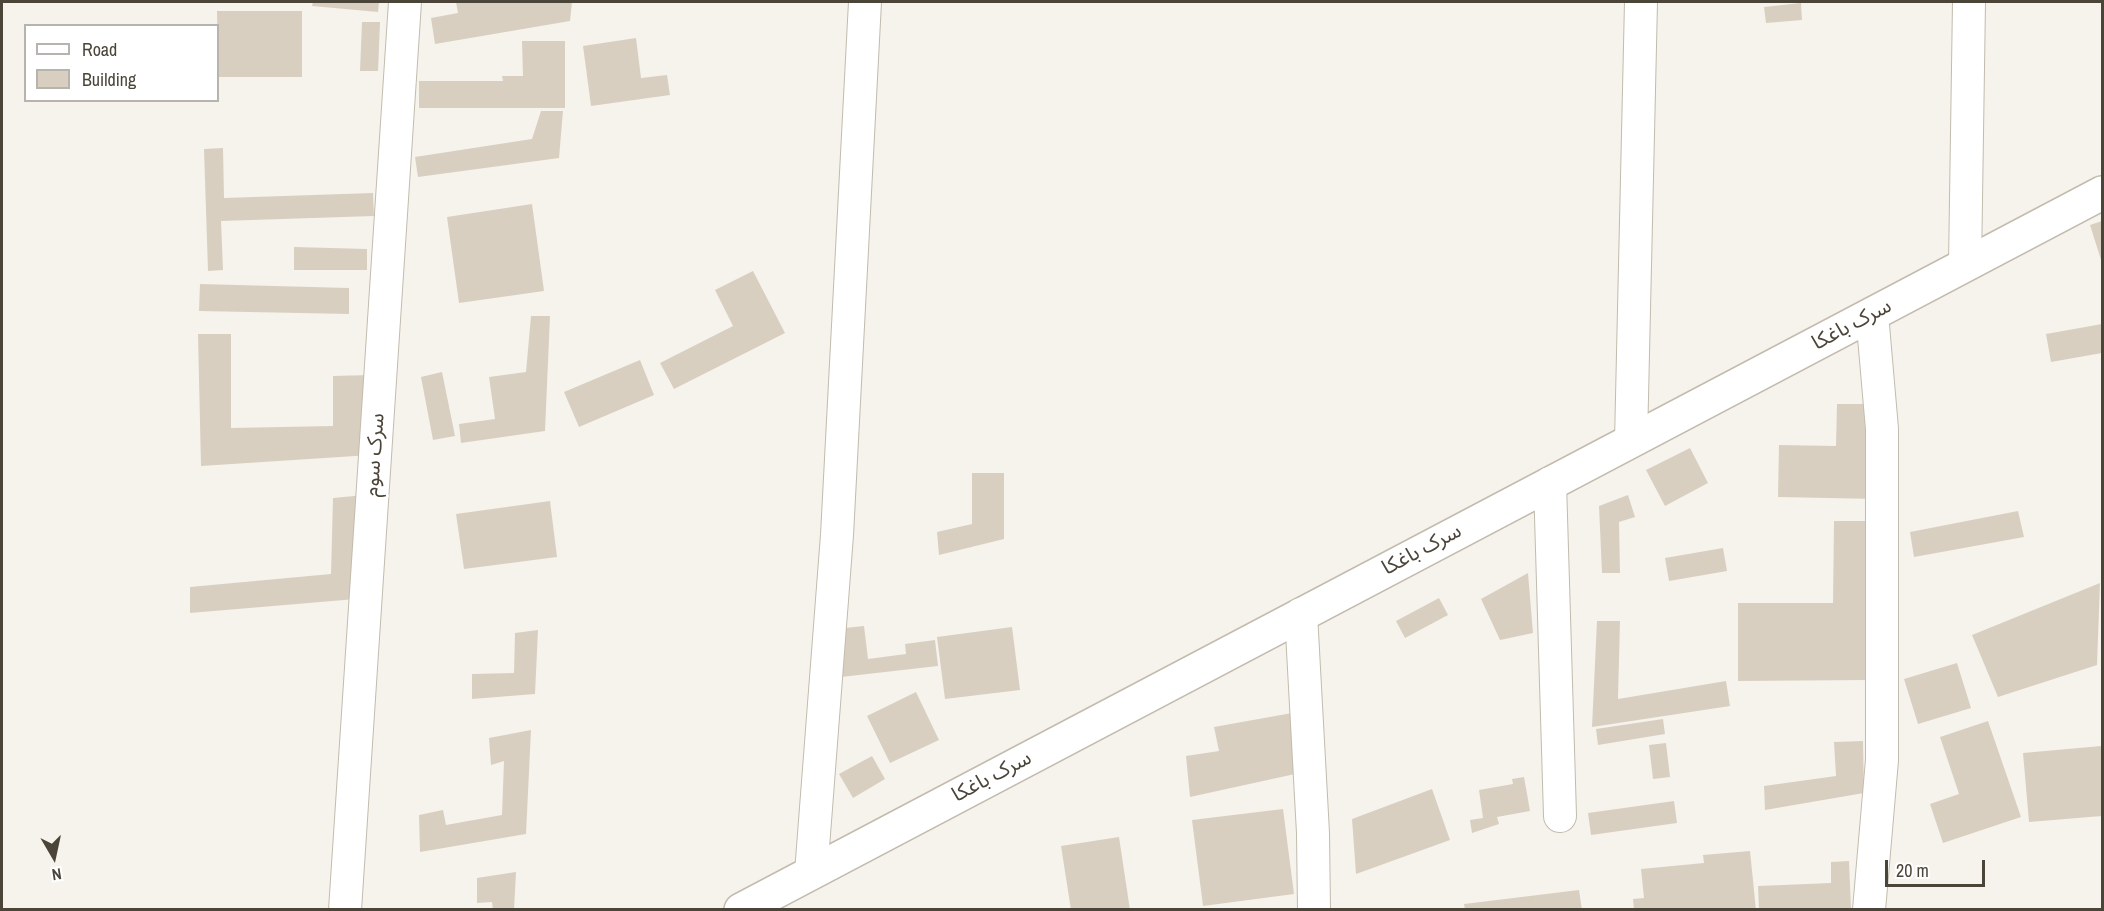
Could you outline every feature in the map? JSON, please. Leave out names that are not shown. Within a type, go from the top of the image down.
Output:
[{"type":"street","name":"سرک سوم","points":[[345,909],[405,2]]},
{"type":"street","points":[[811,873],[837,535],[865,2]]},
{"type":"street","points":[[1631,441],[1641,2]]},
{"type":"street","points":[[1965,266],[1969,2]]},
{"type":"street","name":"سرک باغکا","points":[[741,909],[2103,193]]},
{"type":"street","points":[[1869,909],[1882,760],[1882,429],[1872,314]]},
{"type":"street","points":[[1550,483],[1560,816]]},
{"type":"street","points":[[1301,614],[1313,833],[1314,909]]},
{"type":"building","points":[[313,2],[379,2],[378,12],[312,6]]},
{"type":"building","points":[[456,2],[572,2],[570,21],[435,44],[431,18],[458,13]]},
{"type":"building","points":[[1801,3],[1802,20],[1766,23],[1764,7]]},
{"type":"building","points":[[217,11],[302,11],[302,77],[219,77],[219,24]]},
{"type":"building","points":[[362,22],[380,22],[378,71],[360,71]]},
{"type":"building","points":[[636,38],[641,78],[667,75],[670,95],[591,106],[583,46]]},
{"type":"building","points":[[522,41],[565,41],[565,108],[419,108],[419,81],[503,81],[502,76],[523,76]]},
{"type":"building","points":[[541,111],[563,111],[559,158],[418,177],[415,157],[532,139]]},
{"type":"building","points":[[223,148],[224,198],[373,193],[374,216],[221,221],[223,270],[208,271],[204,149]]},
{"type":"building","points":[[532,204],[544,291],[459,303],[447,217]]},
{"type":"building","points":[[2102,221],[2102,263],[2090,225]]},
{"type":"building","points":[[294,247],[367,249],[367,270],[294,270]]},
{"type":"building","points":[[753,271],[785,333],[674,389],[660,363],[733,326],[715,290]]},
{"type":"building","points":[[200,284],[349,288],[349,314],[199,311]]},
{"type":"building","points":[[531,316],[550,316],[545,431],[461,443],[459,424],[495,419],[489,377],[526,372]]},
{"type":"building","points":[[2102,324],[2102,353],[2051,362],[2046,334]]},
{"type":"building","points":[[198,334],[231,334],[231,428],[333,426],[333,376],[370,375],[371,455],[201,466]]},
{"type":"building","points":[[640,360],[654,395],[579,427],[564,392]]},
{"type":"building","points":[[442,372],[455,436],[433,440],[421,377]]},
{"type":"building","points":[[1837,404],[1877,404],[1876,499],[1778,497],[1779,445],[1836,446]]},
{"type":"building","points":[[1690,448],[1708,483],[1665,506],[1646,470]]},
{"type":"building","points":[[972,473],[1004,473],[1004,539],[939,555],[937,532],[972,524]]},
{"type":"building","points":[[365,495],[356,599],[190,613],[190,587],[331,574],[333,498]]},
{"type":"building","points":[[1628,495],[1635,517],[1619,522],[1620,573],[1602,573],[1599,506]]},
{"type":"building","points":[[550,501],[557,557],[464,569],[456,514]]},
{"type":"building","points":[[2018,511],[2024,537],[1914,557],[1910,532]]},
{"type":"building","points":[[1834,521],[1869,521],[1869,680],[1738,681],[1738,603],[1833,603]]},
{"type":"building","points":[[1723,548],[1727,571],[1669,581],[1665,558]]},
{"type":"building","points":[[1528,573],[1533,633],[1500,640],[1481,599]]},
{"type":"building","points":[[2100,583],[2097,665],[1998,697],[1972,635]]},
{"type":"building","points":[[1439,598],[1448,615],[1405,638],[1396,621]]},
{"type":"building","points":[[1597,621],[1620,621],[1618,699],[1726,681],[1730,706],[1592,727]]},
{"type":"building","points":[[864,626],[868,659],[906,654],[905,644],[935,640],[938,666],[841,677],[835,629]]},
{"type":"building","points":[[1012,627],[1020,690],[945,699],[937,637]]},
{"type":"building","points":[[538,630],[535,694],[472,699],[472,674],[514,673],[515,633]]},
{"type":"building","points":[[1957,663],[1971,708],[1918,724],[1904,679]]},
{"type":"building","points":[[916,692],[939,740],[890,763],[867,716]]},
{"type":"building","points":[[1292,713],[1295,774],[1190,797],[1186,756],[1219,751],[1214,727]]},
{"type":"building","points":[[1663,719],[1665,734],[1598,745],[1596,729]]},
{"type":"building","points":[[1988,721],[2021,817],[1943,843],[1930,804],[1959,794],[1940,737]]},
{"type":"building","points":[[531,730],[526,834],[420,852],[419,815],[443,810],[446,825],[502,815],[504,761],[491,765],[489,738]]},
{"type":"building","points":[[1863,741],[1864,793],[1765,810],[1764,786],[1836,776],[1834,742]]},
{"type":"building","points":[[1666,743],[1670,777],[1653,779],[1649,745]]},
{"type":"building","points":[[2101,746],[2102,816],[2029,822],[2023,753]]},
{"type":"building","points":[[872,756],[885,779],[853,798],[839,774]]},
{"type":"building","points":[[1524,777],[1530,811],[1497,817],[1499,824],[1472,833],[1470,820],[1483,818],[1479,790],[1513,784],[1512,779]]},
{"type":"building","points":[[1432,789],[1450,840],[1356,874],[1352,819]]},
{"type":"building","points":[[1674,801],[1677,823],[1591,835],[1588,813]]},
{"type":"building","points":[[1283,809],[1294,894],[1203,906],[1192,820]]},
{"type":"building","points":[[1119,837],[1130,910],[1071,910],[1061,846]]},
{"type":"building","points":[[1750,851],[1756,910],[1634,910],[1633,899],[1644,898],[1641,869],[1704,863],[1703,855]]},
{"type":"building","points":[[1849,861],[1851,909],[1759,910],[1758,886],[1831,883],[1831,862]]},
{"type":"building","points":[[516,872],[514,910],[493,910],[492,902],[477,903],[477,878]]},
{"type":"building","points":[[1579,890],[1582,910],[1465,910],[1464,904]]}]
